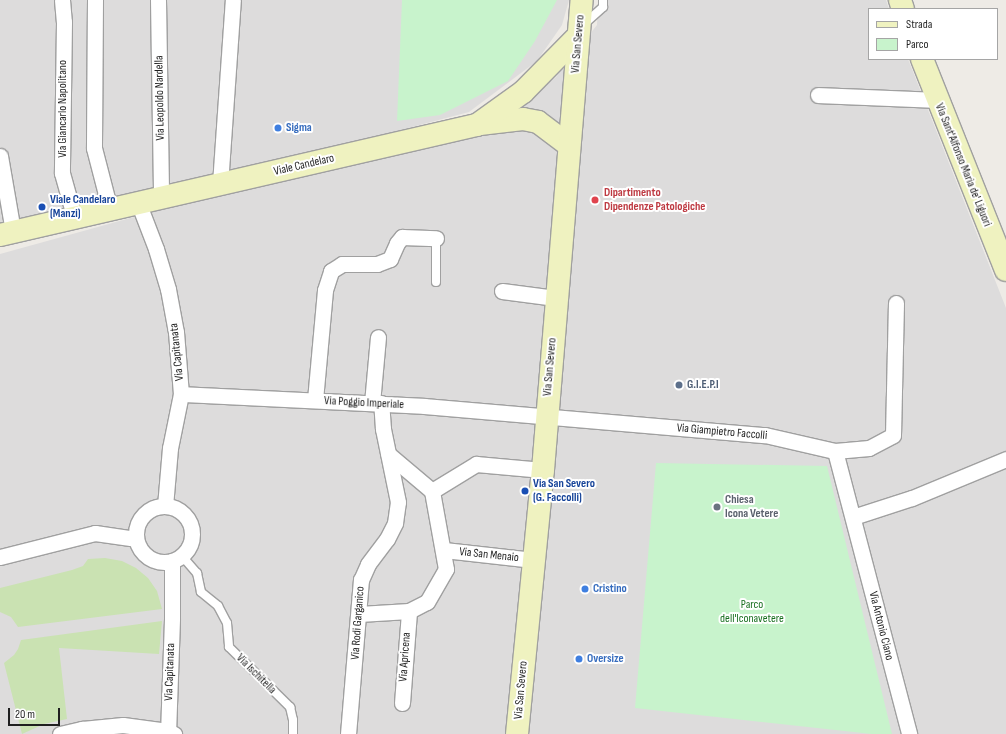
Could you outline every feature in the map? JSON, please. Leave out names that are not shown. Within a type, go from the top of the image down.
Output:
[{"type":"main road","name":"Via San Severo","points":[[517,734],[543,470],[546,417],[582,0]]},
{"type":"main road","name":"Viale Candelaro","points":[[6,233],[74,216],[110,210],[138,202],[477,125],[523,92],[579,32]]},
{"type":"main road","name":"Via Sant'Alfonso Maria de' Liguori","points":[[922,60],[937,100],[1006,270]]},
{"type":"main road","points":[[477,125],[523,119],[538,122],[569,145]]},
{"type":"street","name":"Via Giancarlo Napolitano","points":[[62,0],[64,22],[62,173],[74,216]]},
{"type":"street","points":[[95,0],[94,148],[110,210]]},
{"type":"street","name":"Via Leopoldo Nardella","points":[[158,0],[161,197]]},
{"type":"street","points":[[220,184],[233,0]]},
{"type":"street","points":[[818,95],[937,100]]},
{"type":"street","points":[[0,156],[6,233]]},
{"type":"street","name":"Via Capitanata","points":[[138,202],[156,249],[168,289],[176,332],[182,394],[170,448],[166,506]]},
{"type":"street","points":[[315,400],[325,290],[331,271],[342,264],[377,264],[390,258],[397,243],[402,237],[436,238]]},
{"type":"street","points":[[502,291],[556,298]]},
{"type":"street","name":"Via Giampietro Faccolli","points":[[546,417],[766,435],[835,451],[869,448],[893,435],[896,303]]},
{"type":"street","name":"Via Rodi Garganico","points":[[348,734],[361,580],[368,564],[387,539],[395,523],[398,502],[377,403],[378,337]]},
{"type":"street","name":"Via Poggio Imperiale","points":[[182,394],[377,403],[546,417]]},
{"type":"street","name":"Via Antonio Ciano","points":[[835,451],[909,734]]},
{"type":"street","points":[[359,614],[409,611],[427,602],[446,569],[444,550],[432,491],[388,454]]},
{"type":"street","points":[[853,517],[912,498],[1006,459]]},
{"type":"street","points":[[432,491],[476,464],[543,470]]},
{"type":"street","points":[[166,506],[174,507],[181,511],[191,525],[191,542],[177,559],[162,562],[153,560],[145,555],[139,548],[136,539],[138,522],[143,515],[149,510],[166,506]]},
{"type":"street","points":[[0,557],[95,533],[136,539]]},
{"type":"street","name":"Via San Menaio","points":[[444,550],[533,560]]},
{"type":"street","name":"Via Capitanata","points":[[170,733],[172,618],[177,559]]},
{"type":"street","name":"Via Apricena","points":[[402,703],[409,611]]},
{"type":"street","points":[[60,734],[82,729],[123,726],[170,733]]},
{"type":"lane","points":[[579,32],[603,7],[603,0]]},
{"type":"lane","points":[[436,238],[436,282]]},
{"type":"lane","name":"Via Ischitella","points":[[177,559],[197,573],[201,592],[218,606],[227,623],[229,647],[290,707],[293,720],[293,734]]},
{"type":"shaded area","points":[[0,0],[569,0],[562,25],[537,61],[469,112],[332,148],[0,226]]},
{"type":"shaded area","points":[[598,0],[886,0],[889,8],[868,8],[868,60],[908,60],[1006,308],[1006,734],[0,734],[0,254],[163,209],[401,152],[487,135],[556,77],[597,25]]},
{"type":"green space","points":[[402,0],[557,0],[535,41],[508,81],[440,115],[397,121]]},
{"type":"green space","name":"Parco dell'Iconavetere","points":[[656,463],[827,466],[892,734],[872,734],[635,708]]},
{"type":"green space","points":[[105,558],[122,561],[136,568],[148,578],[157,591],[162,609],[18,627],[11,617],[0,612],[0,588],[72,570],[83,566],[88,559]]},
{"type":"green space","points":[[162,621],[159,654],[59,648],[67,719],[44,724],[22,734],[4,663],[14,655],[21,640]]},
{"type":"place","name":"Sigma","points":[[278,128]]},
{"type":"place","name":"Dipartimento Dipendenze Patologiche","points":[[595,200]]},
{"type":"place","name":"Viale Candelaro (Manzi)","points":[[42,207]]},
{"type":"place","name":"G.I.E.P.I","points":[[679,385]]},
{"type":"place","name":"Via San Severo (G. Faccolli)","points":[[525,491]]},
{"type":"place","name":"Chiesa Icona Vetere","points":[[717,507]]},
{"type":"place","name":"Cristino","points":[[585,589]]},
{"type":"place","name":"Oversize","points":[[579,659]]}]
